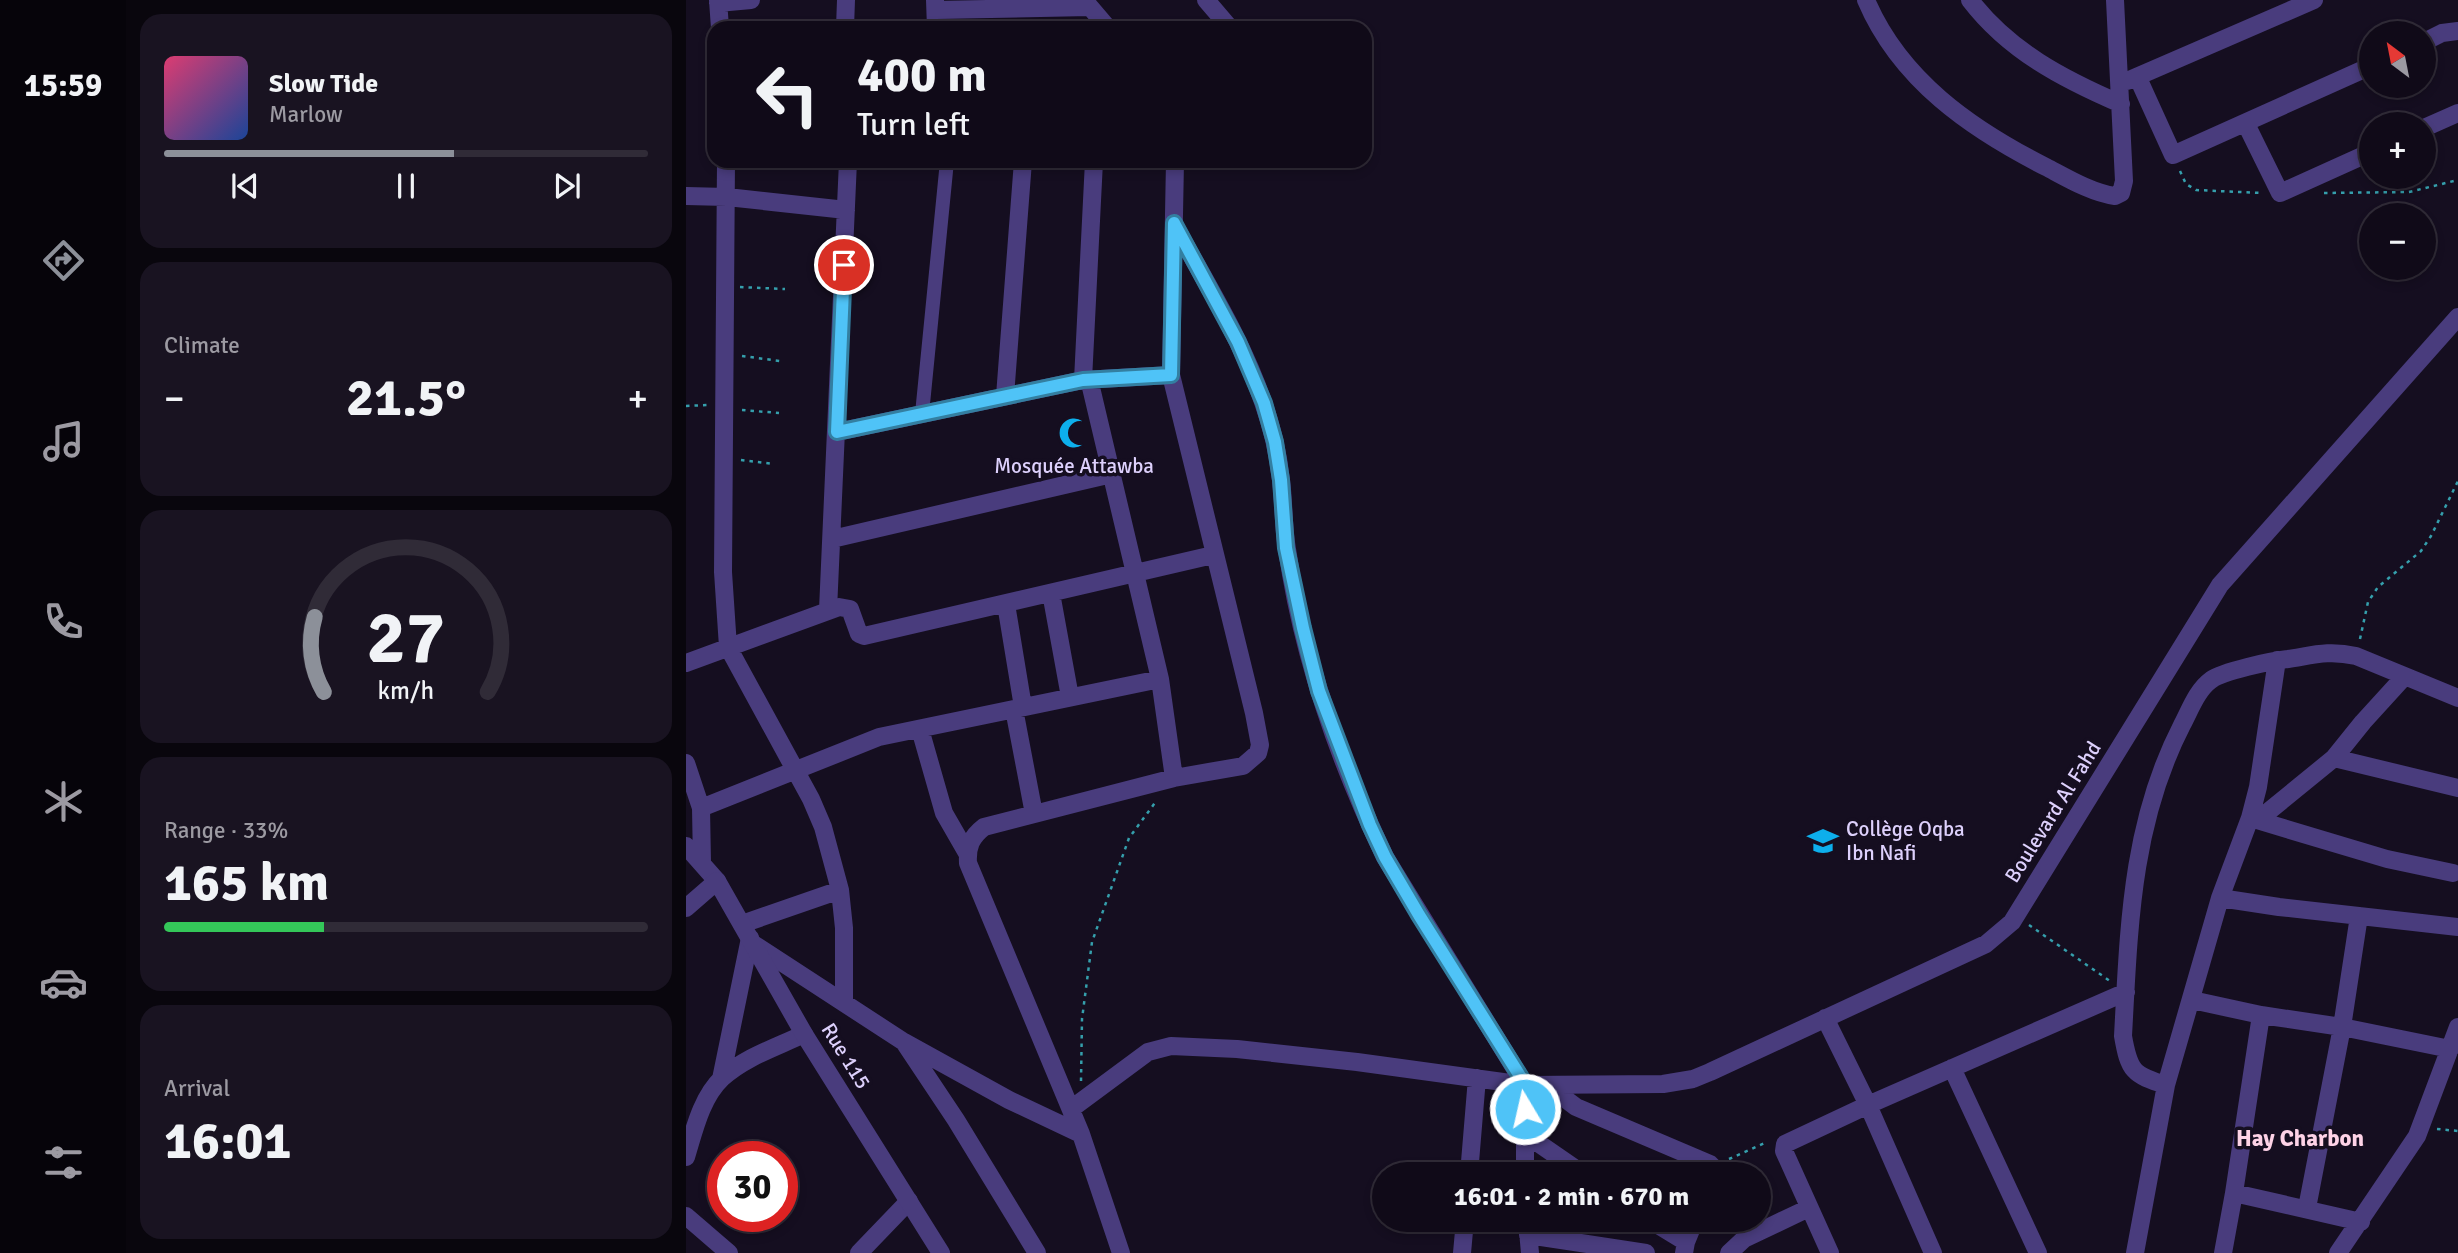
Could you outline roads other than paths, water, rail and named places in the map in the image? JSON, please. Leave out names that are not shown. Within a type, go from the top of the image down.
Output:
[{"type":"street","points":[[719,21],[718,2],[751,0]]},
{"type":"street","points":[[845,21],[846,0]]},
{"type":"street","points":[[1866,0],[1904,64],[1926,88],[1952,109],[2014,150],[2063,176],[2111,195],[2122,193],[2124,187],[2120,83],[2111,3]]},
{"type":"street","points":[[1970,0],[1999,33],[2028,56],[2081,87],[2121,104]]},
{"type":"street","points":[[2120,83],[2138,78],[2314,0]]},
{"type":"street","points":[[1211,3],[1225,21]]},
{"type":"street","points":[[936,13],[1087,4],[1102,21]]},
{"type":"street","points":[[2436,36],[2458,31]]},
{"type":"street","points":[[2138,78],[2173,155],[2359,72]]},
{"type":"street","points":[[2436,123],[2458,113]]},
{"type":"street","points":[[2246,124],[2280,193],[2359,157]]},
{"type":"street","points":[[726,168],[723,572],[728,647],[823,827],[840,890],[844,929],[844,1001]]},
{"type":"street","points":[[828,610],[848,168]]},
{"type":"street","points":[[922,414],[946,168]]},
{"type":"street","points":[[1005,396],[1022,168]]},
{"type":"street","points":[[1094,168],[1086,379],[1112,474],[1160,679],[1174,778]]},
{"type":"street","points":[[1121,1253],[1081,1134],[1077,1104],[968,863],[967,853],[970,843],[984,827],[1174,778],[1243,766],[1258,754],[1260,745],[1254,713],[1213,555],[1171,375],[1175,168]]},
{"type":"street","points":[[686,197],[727,197],[846,210]]},
{"type":"street","points":[[1174,223],[1238,342],[1264,403],[1281,480],[1286,548],[1319,691],[1370,825],[1385,857],[1525,1084],[1525,1162]]},
{"type":"street","name":"Boulevard Al Fahd","points":[[1077,1104],[1148,1052],[1171,1046],[1237,1049],[1548,1086],[1682,1082],[1710,1072],[1986,944],[2005,929],[2015,915],[2220,585],[2458,317]]},
{"type":"street","points":[[837,432],[1086,379],[1171,375]]},
{"type":"street","points":[[832,539],[1112,474]]},
{"type":"street","points":[[686,663],[828,610],[848,608],[859,634],[864,636],[1213,555]]},
{"type":"street","points":[[1051,593],[1070,696]]},
{"type":"street","points":[[1006,604],[1034,814]]},
{"type":"street","points":[[2166,1085],[2144,1079],[2131,1065],[2123,1036],[2132,890],[2142,834],[2155,788],[2169,750],[2203,688],[2219,676],[2277,660],[2319,652],[2338,652],[2356,656],[2458,698]]},
{"type":"street","points":[[2135,1253],[2166,1085],[2220,898],[2254,819],[2277,660]]},
{"type":"street","points":[[2254,819],[2334,758],[2362,722],[2404,677]]},
{"type":"street","points":[[701,808],[879,737],[1160,679]]},
{"type":"street","points":[[920,729],[944,813],[967,853]]},
{"type":"street","points":[[2334,758],[2458,788]]},
{"type":"street","points":[[686,763],[701,808],[702,863]]},
{"type":"street","points":[[2254,819],[2387,859],[2453,873]]},
{"type":"street","name":"Rue 115","points":[[686,846],[717,881],[804,1034],[941,1253]]},
{"type":"street","points":[[686,908],[717,881]]},
{"type":"street","points":[[749,936],[840,890]]},
{"type":"street","points":[[2220,898],[2458,927]]},
{"type":"street","points":[[2307,1209],[2342,1027],[2359,916]]},
{"type":"street","points":[[749,936],[904,1042],[1009,1100],[1081,1134]]},
{"type":"street","points":[[686,1157],[697,1120],[721,1079],[749,936]]},
{"type":"street","points":[[1829,1253],[1784,1151],[1786,1144],[1868,1104],[2126,992]]},
{"type":"street","points":[[2192,1000],[2450,1049]]},
{"type":"street","points":[[2223,1253],[2261,1015]]},
{"type":"street","points":[[1825,1018],[1868,1104],[1933,1253]]},
{"type":"street","points":[[2338,1253],[2361,1222],[2420,1128],[2458,1027]]},
{"type":"street","points":[[721,1079],[740,1065],[804,1034]]},
{"type":"street","points":[[904,1042],[956,1120],[1037,1253]]},
{"type":"street","points":[[1952,1068],[2038,1253]]},
{"type":"street","points":[[1470,1162],[1477,1078]]},
{"type":"street","points":[[1548,1086],[1576,1107],[1696,1162]]},
{"type":"street","points":[[1525,1134],[1566,1162]]},
{"type":"street","points":[[2234,1193],[2361,1222]]},
{"type":"street","points":[[859,1253],[909,1201]]},
{"type":"street","points":[[1729,1253],[1744,1239],[1809,1208]]},
{"type":"street","points":[[686,1216],[728,1253]]},
{"type":"street","points":[[1462,1253],[1464,1232]]},
{"type":"street","points":[[1528,1232],[1530,1253]]},
{"type":"street","points":[[1547,1232],[1619,1250],[1646,1253]]},
{"type":"street","points":[[1665,1232],[1685,1248]]},
{"type":"place","name":"Mosquée Attawba","points":[[1074,433]]},
{"type":"place","name":"Collège Oqba Ibn Nafi","points":[[1823,841]]},
{"type":"district","name":"Hay Charbon","points":[[2300,1138]]}]
